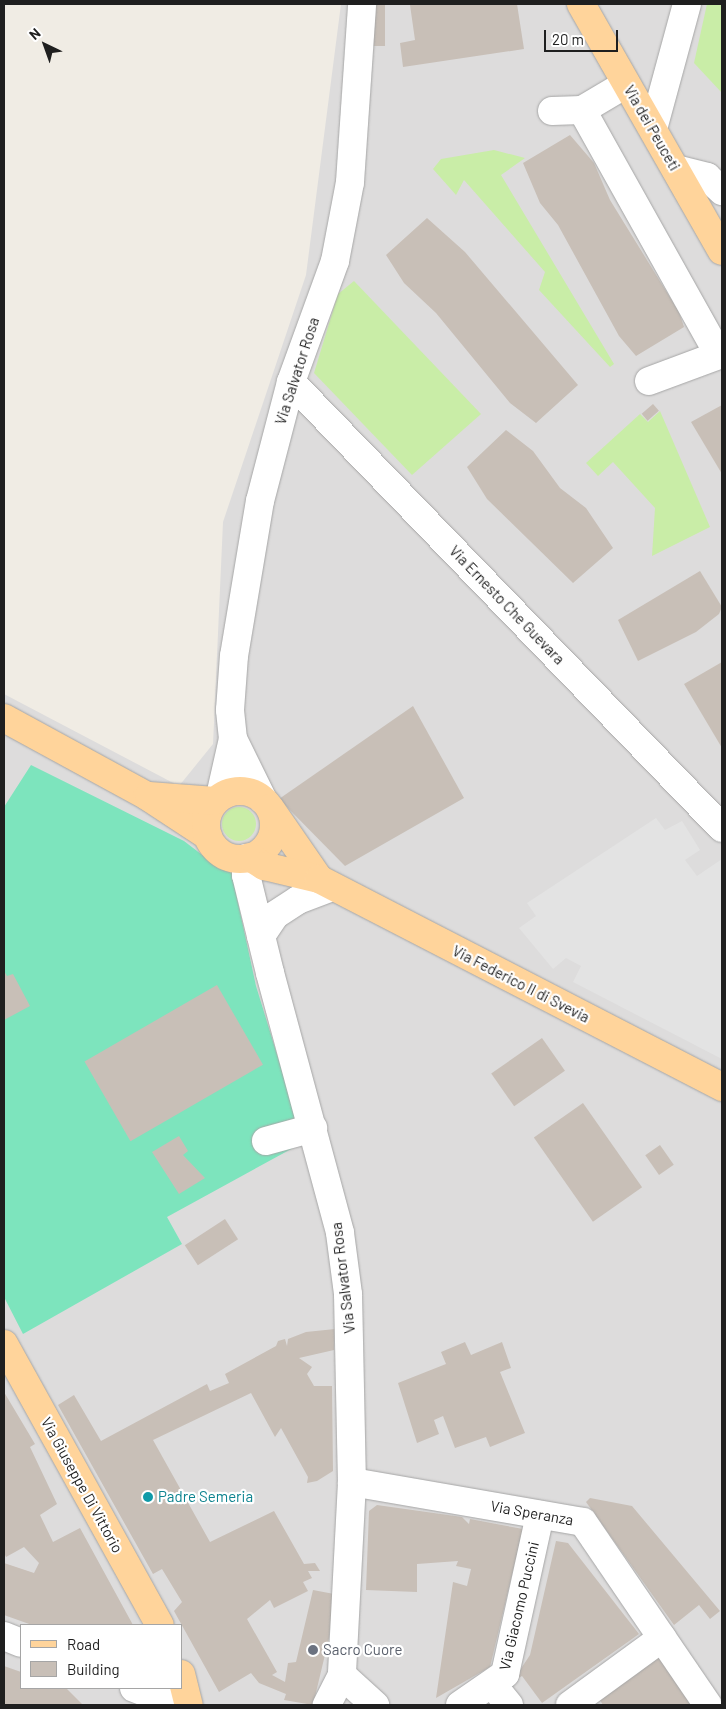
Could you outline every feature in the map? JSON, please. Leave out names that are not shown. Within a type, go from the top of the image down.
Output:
[{"type":"main road","name":"Via dei Peuceti","points":[[581,4],[722,251]]},
{"type":"main road","points":[[7,723],[147,796],[208,836],[226,856],[248,857],[264,866],[326,883]]},
{"type":"main road","points":[[147,796],[218,799],[242,791],[266,804],[326,883]]},
{"type":"main road","points":[[208,836],[206,817],[218,799]]},
{"type":"main road","points":[[248,857],[264,848],[273,833],[266,804]]},
{"type":"main road","name":"Via Federico II di Svevia","points":[[326,883],[722,1087]]},
{"type":"main road","name":"Via Giuseppe Di Vittorio","points":[[4,1344],[159,1624]]},
{"type":"main road","points":[[178,1705],[180,1689]]},
{"type":"street","name":"Via Salvator Rosa","points":[[233,739],[230,710],[234,656],[260,501],[291,382],[335,261],[349,191],[362,4]]},
{"type":"street","points":[[653,129],[687,4]]},
{"type":"street","points":[[552,111],[582,110],[626,84]]},
{"type":"street","points":[[582,110],[721,354],[649,381]]},
{"type":"street","points":[[676,169],[707,177],[722,191]]},
{"type":"street","name":"Via Ernesto Che Guevara","points":[[291,382],[722,828]]},
{"type":"street","points":[[218,799],[233,739]]},
{"type":"street","points":[[233,739],[266,804]]},
{"type":"street","name":"Via Salvator Rosa","points":[[248,857],[246,875],[340,1233],[348,1294],[352,1482],[342,1675],[327,1705]]},
{"type":"street","points":[[261,936],[275,915],[326,883]]},
{"type":"street","points":[[266,1141],[313,1128]]},
{"type":"street","name":"Via Speranza","points":[[352,1482],[583,1522],[708,1705]]},
{"type":"street","name":"Via Giacomo Puccini","points":[[460,1705],[505,1674],[540,1514]]},
{"type":"street","points":[[4,1636],[20,1643]]},
{"type":"street","points":[[570,1705],[662,1638]]},
{"type":"street","points":[[342,1675],[375,1705]]},
{"type":"street","points":[[492,1684],[508,1705]]},
{"type":"street","points":[[137,1689],[178,1705]]},
{"type":"shaded area","points":[[341,4],[722,4],[722,1705],[4,1705],[4,694],[179,786],[213,744],[223,522],[306,275]]},
{"type":"shaded area","points":[[656,818],[665,830],[682,821],[700,850],[685,860],[697,876],[722,859],[722,1059],[573,982],[581,966],[566,958],[553,969],[519,928],[536,916],[527,903]]},
{"type":"green space","points":[[707,4],[722,4],[722,93],[694,63]]},
{"type":"green space","points":[[494,150],[525,158],[501,175],[614,364],[610,367],[539,290],[545,272],[464,180],[456,195],[433,169],[441,159]]},
{"type":"green space","points":[[354,281],[481,414],[412,475],[314,373],[338,294]]},
{"type":"green space","points":[[660,411],[710,527],[652,556],[655,508],[613,462],[598,476],[586,463],[640,414],[648,422]]},
{"type":"green space","points":[[31,765],[184,841],[214,864],[231,870],[256,986],[304,1142],[167,1217],[182,1244],[23,1334],[4,1297],[4,807]]},
{"type":"green space","points":[[239,807],[251,812],[256,824],[251,836],[239,841],[227,836],[222,824],[227,812]]},
{"type":"building","points":[[367,4],[385,4],[385,46],[367,46]]},
{"type":"building","points":[[399,4],[517,4],[524,49],[403,67],[400,43],[415,40],[410,5]]},
{"type":"building","points":[[570,135],[594,163],[610,200],[679,312],[684,327],[636,356],[619,336],[558,225],[540,203],[523,163]]},
{"type":"building","points":[[427,218],[465,252],[578,385],[536,423],[510,403],[436,313],[404,283],[386,255]]},
{"type":"building","points":[[653,404],[659,411],[648,421],[642,414]]},
{"type":"building","points":[[722,405],[722,474],[691,422]]},
{"type":"building","points":[[506,430],[533,451],[560,488],[586,508],[613,548],[573,583],[487,499],[467,467]]},
{"type":"building","points":[[700,571],[722,607],[719,614],[696,632],[638,661],[618,620]]},
{"type":"building","points":[[722,662],[722,748],[684,684]]},
{"type":"building","points":[[413,706],[464,798],[345,866],[279,799]]},
{"type":"building","points":[[4,971],[7,976],[13,974],[30,1006],[4,1020]]},
{"type":"building","points":[[217,985],[263,1065],[130,1141],[84,1062]]},
{"type":"building","points":[[542,1038],[565,1071],[514,1106],[491,1074]]},
{"type":"building","points":[[583,1103],[642,1187],[593,1222],[534,1137]]},
{"type":"building","points":[[179,1136],[188,1151],[183,1155],[205,1178],[179,1194],[152,1152]]},
{"type":"building","points":[[660,1145],[674,1165],[659,1175],[645,1155]]},
{"type":"building","points":[[225,1219],[238,1239],[198,1265],[185,1245]]},
{"type":"building","name":"Padre Semeria","points":[[335,1329],[334,1350],[299,1358],[312,1367],[307,1374],[314,1386],[332,1386],[333,1471],[317,1481],[307,1483],[308,1477],[281,1428],[275,1437],[251,1393],[153,1440],[210,1542],[274,1511],[304,1564],[315,1563],[320,1571],[308,1571],[312,1578],[303,1582],[308,1591],[274,1608],[270,1600],[247,1619],[277,1672],[272,1675],[285,1682],[288,1663],[296,1662],[313,1590],[334,1594],[329,1638],[313,1705],[284,1700],[286,1694],[259,1683],[251,1673],[219,1692],[174,1611],[182,1602],[162,1569],[153,1574],[58,1405],[74,1395],[101,1441],[207,1384],[210,1391],[229,1383],[225,1374],[276,1346],[278,1341],[285,1339],[287,1346],[288,1339],[306,1332]]},
{"type":"building","points":[[465,1342],[471,1355],[502,1342],[511,1368],[500,1372],[525,1433],[490,1447],[486,1437],[455,1448],[443,1416],[434,1420],[439,1434],[417,1443],[398,1383],[446,1364],[441,1352]]},
{"type":"building","points":[[4,1392],[35,1444],[30,1447],[57,1504],[40,1515],[53,1542],[80,1528],[132,1624],[29,1624],[4,1615],[4,1563],[34,1573],[39,1563],[24,1547],[6,1557],[4,1553]]},
{"type":"building","points":[[590,1498],[632,1506],[720,1611],[710,1619],[699,1605],[674,1625],[586,1502]]},
{"type":"building","points":[[377,1505],[462,1517],[469,1524],[470,1519],[523,1529],[490,1667],[436,1698],[453,1582],[467,1586],[471,1569],[456,1566],[458,1561],[417,1564],[417,1592],[366,1590],[369,1511]]},
{"type":"building","points":[[556,1541],[568,1543],[639,1634],[542,1703],[522,1676],[512,1682],[530,1655]]},
{"type":"building","points":[[655,1650],[694,1705],[603,1705],[598,1697]]},
{"type":"building","points":[[4,1666],[20,1672],[20,1689],[67,1689],[83,1705],[4,1705]]},
{"type":"place","name":"Padre Semeria","points":[[148,1497]]},
{"type":"place","name":"Sacro Cuore","points":[[313,1650]]}]
